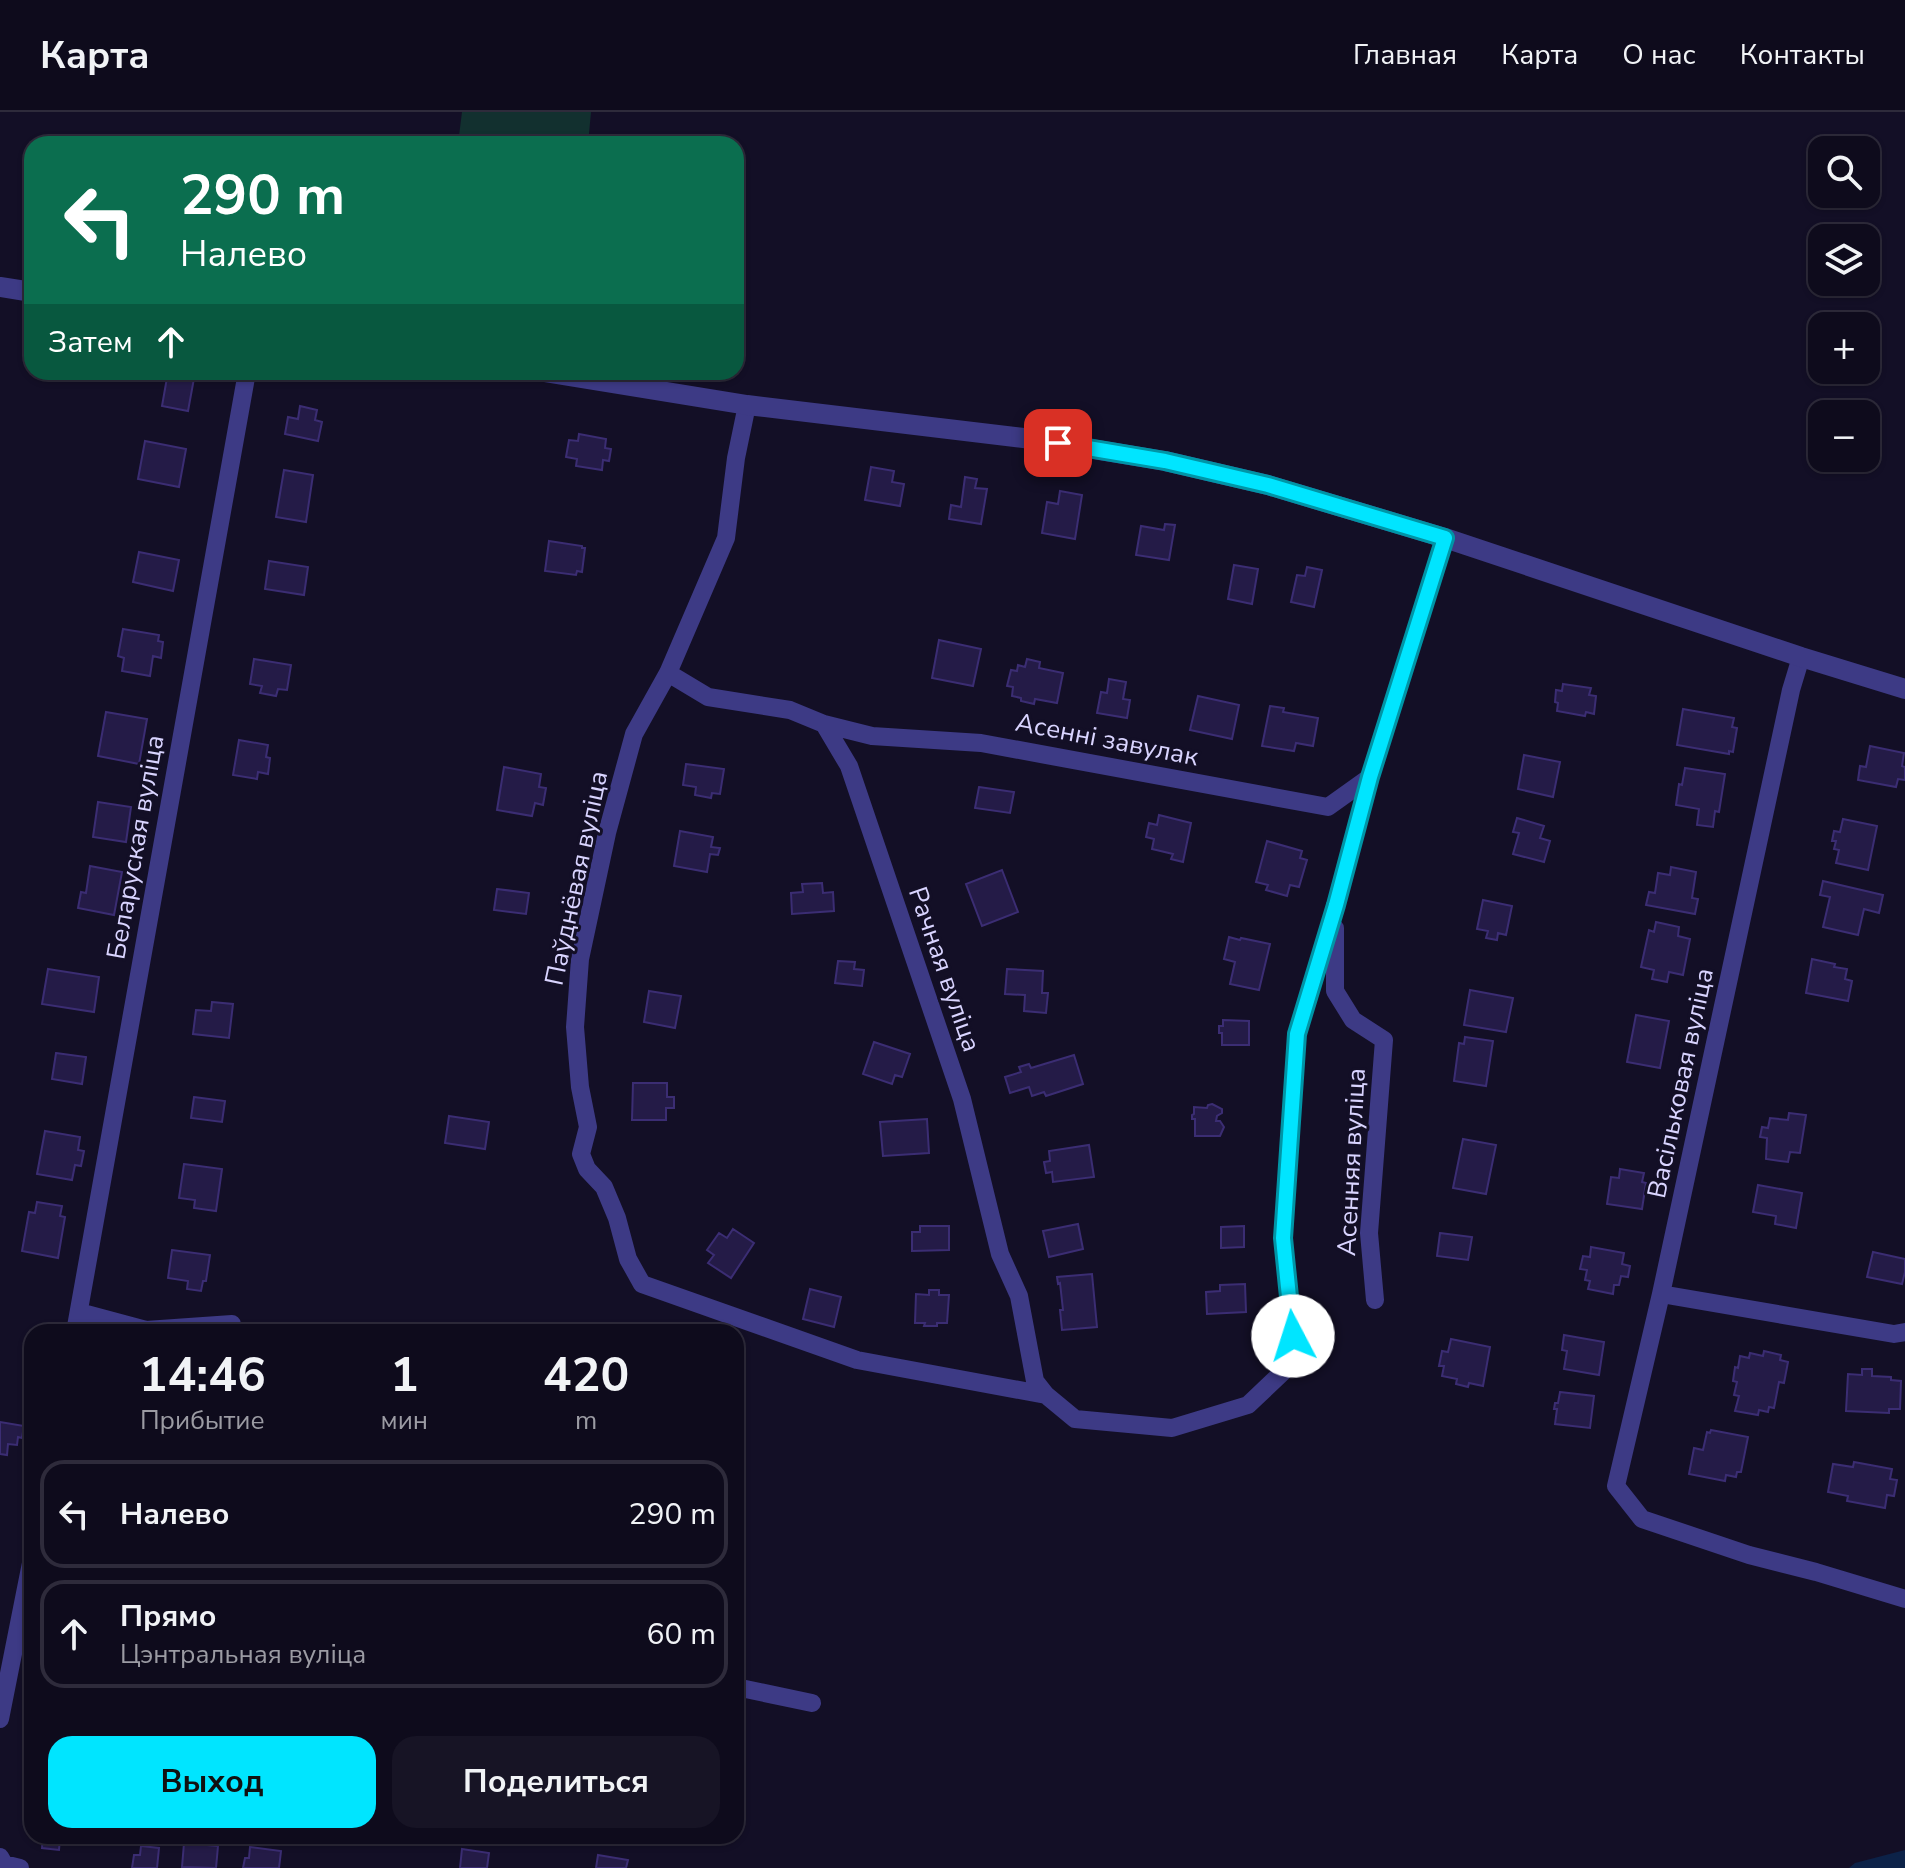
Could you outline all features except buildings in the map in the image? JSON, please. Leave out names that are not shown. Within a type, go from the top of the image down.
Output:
[{"type":"street","points":[[0,287],[24,291]]},
{"type":"street","name":"Беларуская вуліца","points":[[80,1324],[87,1314],[246,380]]},
{"type":"street","points":[[593,380],[747,405],[1032,439],[1165,461],[1268,485],[1445,538],[1905,689]]},
{"type":"street","name":"Паўднёвая вуліца","points":[[747,405],[736,458],[726,538],[668,673],[634,734],[607,833],[580,959],[575,1027],[580,1087],[588,1127],[581,1154],[587,1169],[604,1187],[617,1218],[628,1259],[642,1284],[857,1360],[1046,1395]]},
{"type":"street","name":"Асенняя вуліца","points":[[1046,1395],[1075,1419],[1172,1428],[1248,1405],[1286,1369],[1293,1336],[1283,1238],[1297,1034],[1370,777],[1445,538]]},
{"type":"street","name":"Васільковая вуліца","points":[[1801,657],[1791,690],[1661,1294],[1616,1486],[1642,1519],[1749,1555],[1905,1599]]},
{"type":"street","points":[[668,673],[708,697],[790,710],[824,724]]},
{"type":"street","name":"Асенні завулак","points":[[824,724],[872,736],[981,743],[1328,807],[1370,777]]},
{"type":"street","name":"Рачная вуліца","points":[[824,724],[849,766],[962,1099],[1000,1254],[1019,1296],[1035,1381],[1046,1395]]},
{"type":"street","name":"Асенняя вуліца","points":[[1336,905],[1335,991],[1353,1020],[1384,1040],[1369,1233],[1375,1300]]},
{"type":"street","points":[[1661,1294],[1894,1334],[1905,1332]]},
{"type":"street","points":[[87,1314],[124,1324]]},
{"type":"street","points":[[0,1719],[24,1598]]},
{"type":"street","points":[[744,1689],[812,1703]]},
{"type":"street","points":[[0,1857],[4,1864],[20,1868]]},
{"type":"green space","points":[[462,112],[591,112],[589,136],[459,136]]},
{"type":"water","points":[[1905,1850],[1905,1868],[1849,1868],[1855,1863]]},
{"type":"route","points":[[1058,443],[1165,461],[1268,485],[1445,538],[1370,777],[1297,1034],[1283,1238],[1293,1336]]}]
